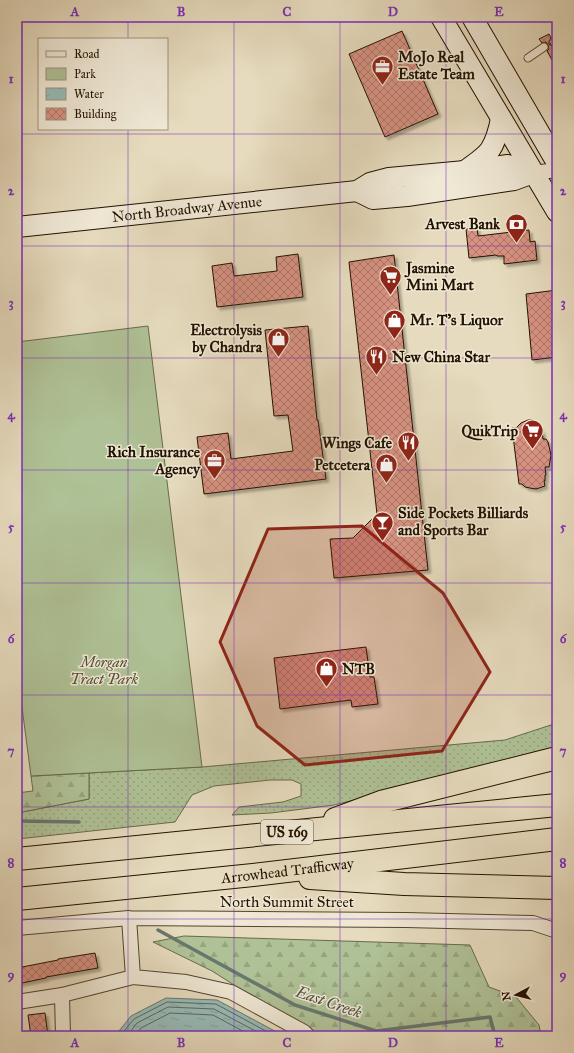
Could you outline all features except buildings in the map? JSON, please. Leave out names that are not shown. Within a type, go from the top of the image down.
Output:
[{"type":"highway","points":[[305,830],[381,802],[557,758]]},
{"type":"highway","name":"US 169","points":[[17,859],[557,805]]},
{"type":"highway","name":"Arrowhead Trafficway","points":[[17,899],[253,875],[557,839]]},
{"type":"highway","points":[[253,875],[404,884],[557,888]]},
{"type":"street","points":[[441,17],[557,212]]},
{"type":"street","points":[[472,17],[557,163]]},
{"type":"street","points":[[465,170],[480,160],[490,149],[497,135],[501,119]]},
{"type":"street","name":"North Broadway Avenue","points":[[17,227],[357,191],[370,183],[388,178],[508,165],[533,173]]},
{"type":"street","name":"North Broadway Avenue","points":[[357,191],[374,199],[407,196],[514,180],[533,173],[557,170]]},
{"type":"street","points":[[130,918],[133,977]]},
{"type":"street","name":"North Summit Street","points":[[17,928],[130,918],[398,920],[533,923],[557,930]]},
{"type":"street","points":[[17,1002],[62,996],[133,977],[186,982],[231,992],[306,1034]]},
{"type":"street","points":[[62,996],[63,1036]]},
{"type":"lane","points":[[528,58],[544,47]]},
{"type":"highlighted area","points":[[362,526],[443,593],[490,672],[442,751],[305,765],[257,726],[220,642],[268,529]]},
{"type":"green space","name":"Morgan Tract Park","points":[[148,326],[202,767],[31,776],[17,669],[17,342]]},
{"type":"green space","points":[[557,723],[557,748],[334,805],[271,813],[232,815],[239,807],[283,802],[301,796],[301,784],[292,780],[270,780],[214,786],[192,795],[175,822],[17,839],[17,813],[89,799],[89,773],[202,767],[505,740]]},
{"type":"green space","points":[[89,773],[89,799],[17,813],[17,793],[33,791],[31,776]]},
{"type":"green space","points":[[184,936],[470,945],[489,987],[516,997],[539,1025],[541,1036],[315,1036],[212,971],[153,942]]},
{"type":"water","points":[[166,998],[217,1000],[284,1036],[115,1036],[131,1016]]},
{"type":"waterway","name":"East Creek","points":[[17,821],[79,822]]},
{"type":"waterway","name":"East Creek","points":[[158,930],[295,1005],[376,1031],[490,1017],[495,1036]]},
{"type":"place","name":"MoJo Real Estate Team","points":[[383,86]]},
{"type":"place","name":"Arvest Bank","points":[[516,244]]},
{"type":"place","name":"Jasmine Mini Mart","points":[[390,296]]},
{"type":"place","name":"Mr. T's Liquor","points":[[395,340]]},
{"type":"place","name":"Electrolysis by Chandra","points":[[278,358]]},
{"type":"place","name":"New China Star","points":[[376,376]]},
{"type":"place","name":"QuikTrip","points":[[533,450]]},
{"type":"place","name":"Wings Cafe","points":[[408,462]]},
{"type":"place","name":"Rich Insurance Agency","points":[[215,480]]},
{"type":"place","name":"Petcetera","points":[[386,484]]},
{"type":"place","name":"Side Pockets Billiards and Sports Bar","points":[[383,542]]},
{"type":"place","name":"NTB","points":[[327,688]]}]
